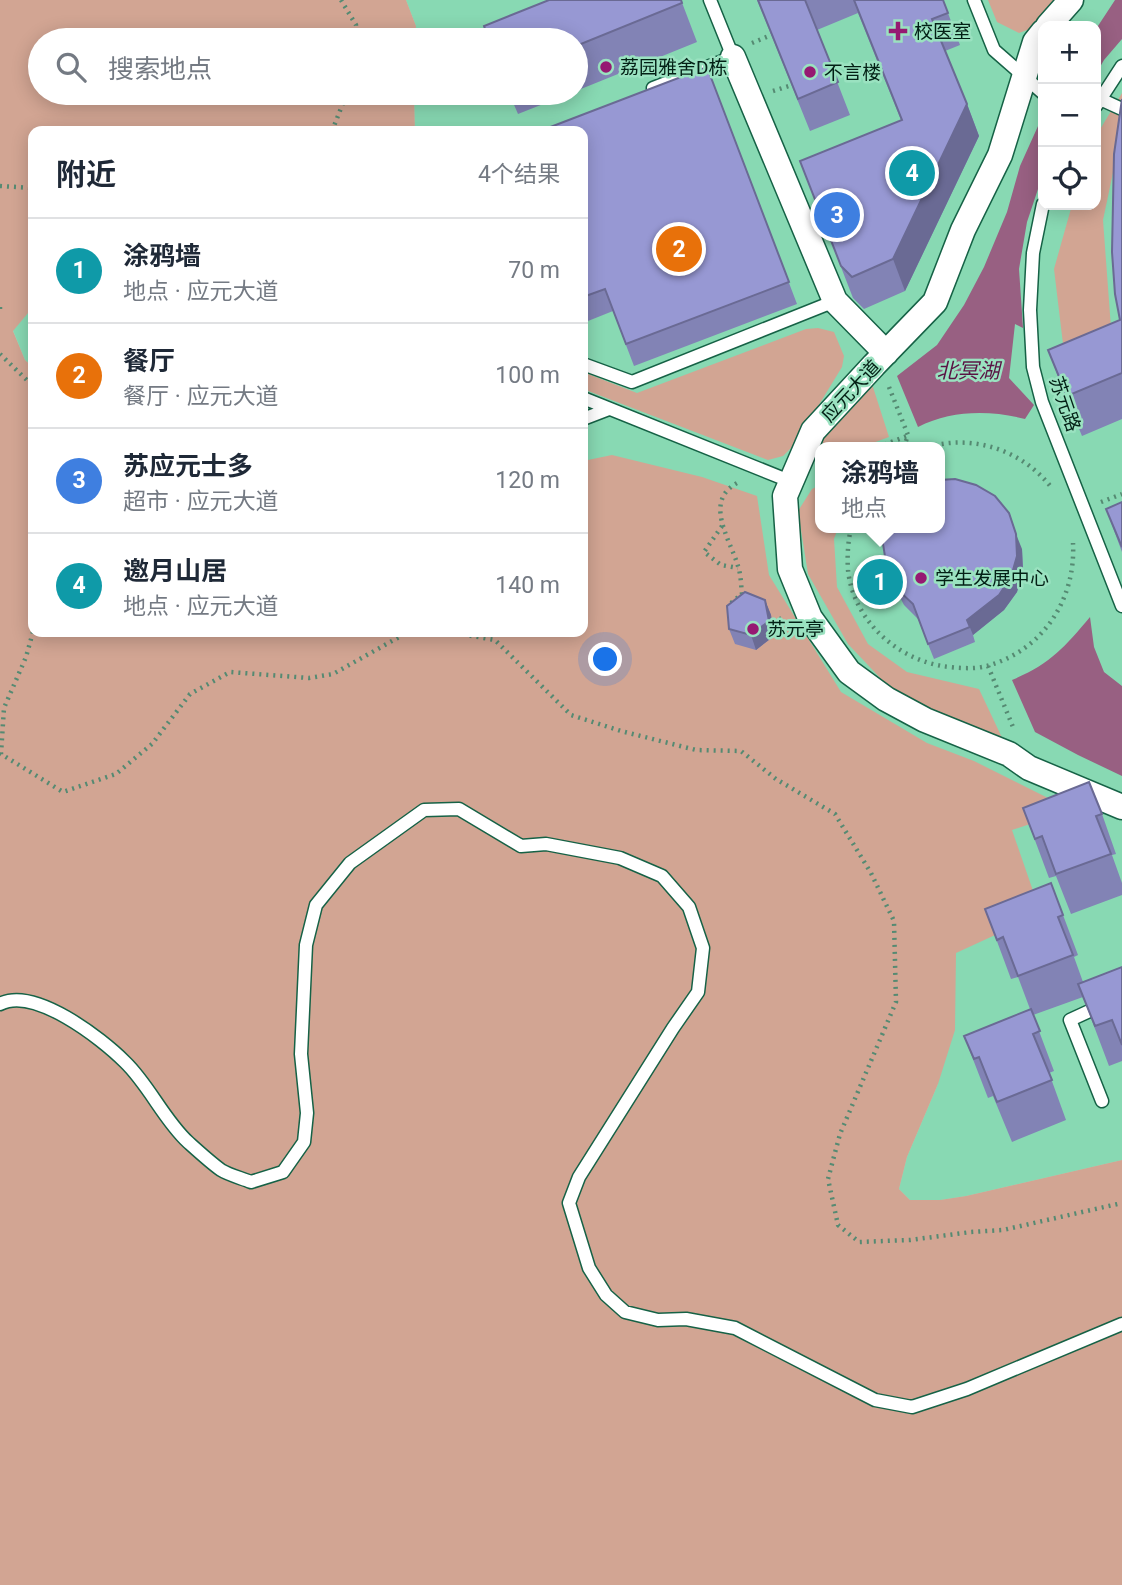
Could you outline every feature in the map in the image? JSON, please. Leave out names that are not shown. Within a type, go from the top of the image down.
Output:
[{"type":"street","points":[[1052,21],[1071,0]]},
{"type":"street","name":"应元大道","points":[[1038,38],[1000,155],[963,230],[935,302],[813,431],[786,496],[790,569],[810,618],[849,671],[886,699],[925,720],[1009,754],[1029,768],[1122,807]]},
{"type":"street","points":[[733,57],[835,300],[882,357]]},
{"type":"lane","points":[[644,92],[733,57],[711,0]]},
{"type":"lane","points":[[974,0],[994,50],[1038,89]]},
{"type":"lane","points":[[1101,98],[1122,66]]},
{"type":"lane","points":[[1101,103],[1122,109]]},
{"type":"lane","name":"苏元路","points":[[1042,210],[1033,253],[1030,310],[1033,366],[1042,402],[1122,606]]},
{"type":"lane","points":[[588,366],[632,382],[835,300]]},
{"type":"lane","points":[[588,400],[792,482]]},
{"type":"lane","points":[[588,417],[610,409]]},
{"type":"lane","points":[[0,1004],[5,1001],[27,1000],[58,1012],[93,1036],[126,1063],[186,1140],[222,1171],[251,1182],[283,1172],[304,1142],[307,1113],[301,1054],[303,999],[306,945],[316,905],[349,863],[424,810],[459,809],[521,846],[546,844],[620,858],[662,876],[689,907],[702,948],[698,992],[579,1177],[569,1203],[589,1268],[606,1295],[625,1312],[657,1321],[686,1318],[735,1328],[875,1400],[912,1407],[967,1389],[1122,1324]]},
{"type":"lane","points":[[1102,1101],[1070,1020],[1122,996]]},
{"type":"path","points":[[341,0],[356,28]]},
{"type":"path","points":[[733,57],[755,41],[781,31]]},
{"type":"path","points":[[334,126],[342,105]]},
{"type":"path","points":[[0,186],[28,188]]},
{"type":"path","points":[[0,354],[28,381]]},
{"type":"path","points":[[882,357],[908,435],[906,442]]},
{"type":"path","points":[[890,442],[908,435]]},
{"type":"path","points":[[945,445],[963,442],[996,447],[1026,462],[1050,485],[1056,495]]},
{"type":"path","points":[[737,613],[730,604],[742,594],[739,568],[722,526],[720,502],[730,486],[761,470]]},
{"type":"path","points":[[722,526],[704,552],[721,565],[739,568]]},
{"type":"path","points":[[850,533],[848,572],[855,597],[867,620],[884,639],[906,654],[930,664],[956,668],[988,666],[1013,655],[1040,636],[1060,609],[1072,578],[1072,535]]},
{"type":"path","points":[[762,627],[783,617],[810,618]]},
{"type":"path","points":[[32,637],[4,708],[1,754],[63,792],[117,774],[152,744],[190,694],[230,671],[309,678],[332,674],[399,637]]},
{"type":"path","points":[[478,637],[495,640],[571,715],[696,750],[741,751],[776,779],[835,814],[870,873],[894,921],[896,1002],[840,1134],[828,1180],[838,1225],[859,1242],[910,1240],[1003,1230],[1122,1203]]},
{"type":"path","points":[[988,666],[1029,768]]},
{"type":"shaded area","points":[[0,0],[406,0],[416,28],[28,28],[28,105],[414,105],[415,126],[28,126],[28,313],[13,331],[28,363],[28,637],[588,637],[588,460],[612,455],[702,477],[757,496],[769,575],[841,692],[927,743],[974,761],[1072,810],[1012,830],[1041,914],[956,953],[955,1030],[938,1084],[907,1157],[899,1189],[910,1200],[940,1200],[1122,1160],[1122,1585],[0,1585]]},
{"type":"shaded area","points":[[406,0],[1122,0],[1122,1160],[940,1200],[910,1200],[899,1189],[907,1157],[938,1084],[588,622],[588,126],[415,126],[414,105],[588,105],[588,28],[416,28]]},
{"type":"shaded area","points":[[988,0],[1059,0],[1035,27],[1019,33],[997,22]]},
{"type":"shaded area","points":[[1122,93],[1122,130],[1103,220],[1113,355],[1063,344],[1054,269],[1071,210],[1101,210],[1101,128]]},
{"type":"shaded area","points":[[28,313],[28,363],[25,360],[13,330]]},
{"type":"shaded area","points":[[818,328],[834,332],[844,356],[842,367],[795,444],[783,456],[768,460],[588,391],[588,374],[637,393],[806,329]]},
{"type":"shaded area","points":[[872,384],[889,437],[876,442],[823,442],[824,434]]},
{"type":"shaded area","points":[[815,488],[815,533],[836,533],[834,539],[837,587],[868,644],[907,672],[979,689],[1005,744],[903,702],[848,644],[808,574],[798,511]]},
{"type":"water","points":[[1115,0],[1122,0],[1122,39],[1101,65],[1101,21]]},
{"type":"water","name":"北冥湖","points":[[1038,126],[1038,189],[1027,222],[1019,269],[1023,328],[1015,324],[1009,378],[1034,405],[1025,419],[971,413],[944,417],[918,427],[897,376],[937,345],[964,305],[984,267],[1007,212],[1020,166]]},
{"type":"water","points":[[1090,617],[1094,647],[1104,672],[1122,686],[1122,776],[1035,732],[1012,680],[1037,668],[1056,654]]},
{"type":"building","points":[[549,0],[681,0],[682,3],[588,41],[588,28],[484,26]]},
{"type":"building","points":[[758,0],[805,0],[838,82],[798,99]]},
{"type":"building","points":[[854,0],[943,0],[948,13],[932,19],[967,104],[893,259],[852,277],[841,266],[800,161],[902,120]]},
{"type":"building","points":[[707,67],[789,282],[626,344],[605,289],[588,295],[588,126],[553,126]]},
{"type":"building","points":[[1122,99],[1122,373],[1067,396],[1048,350],[1120,320],[1112,252],[1114,154]]},
{"type":"building","name":"学生发展中心","points":[[955,479],[976,485],[995,496],[1009,513],[1016,534],[1017,556],[1011,577],[999,595],[967,620],[970,627],[928,644],[913,604],[898,590],[887,569],[883,533],[945,533],[945,480]]},
{"type":"building","points":[[1122,502],[1122,547],[1106,509]]},
{"type":"building","points":[[745,592],[765,600],[769,621],[751,635],[729,629],[727,606]]},
{"type":"building","points":[[1089,782],[1102,814],[1096,816],[1111,854],[1056,874],[1042,836],[1035,839],[1023,808]]},
{"type":"building","points":[[1051,883],[1063,915],[1058,917],[1073,955],[1018,976],[1003,937],[997,940],[985,909]]},
{"type":"building","points":[[1122,967],[1122,1045],[1112,1020],[1095,1026],[1078,984]]},
{"type":"building","points":[[1031,1009],[1040,1031],[1033,1034],[1052,1080],[997,1102],[979,1057],[974,1059],[964,1036]]},
{"type":"place","name":"校医室","points":[[898,31]]},
{"type":"place","name":"荔园雅舍D栋","points":[[606,67]]},
{"type":"place","name":"不言楼","points":[[810,72]]},
{"type":"place","name":"邀月山居","points":[[912,173]]},
{"type":"place","name":"苏应元士多","points":[[837,215]]},
{"type":"place","name":"餐厅","points":[[679,249]]},
{"type":"place","name":"学生发展中心","points":[[921,578]]},
{"type":"place","name":"涂鸦墙","points":[[880,582]]},
{"type":"place","name":"苏元亭","points":[[753,629]]}]
